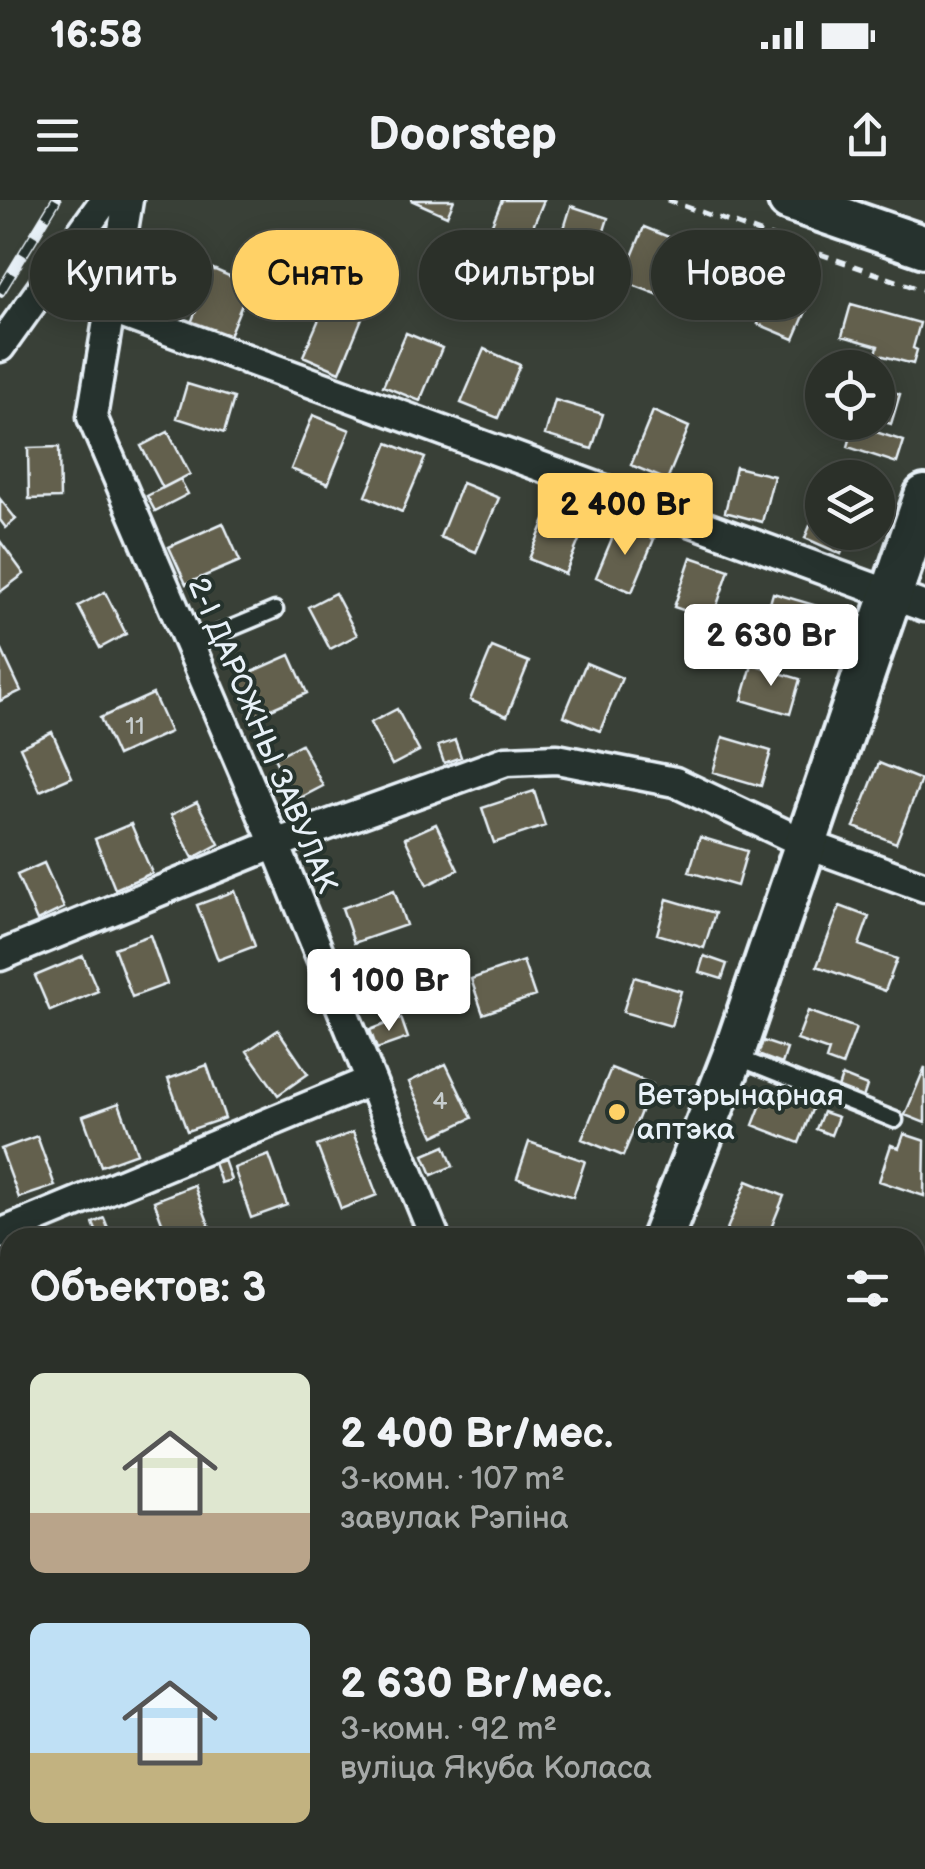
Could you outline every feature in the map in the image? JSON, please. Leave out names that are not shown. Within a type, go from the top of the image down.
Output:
[{"type":"main road","points":[[789,200],[925,247]]},
{"type":"main road","points":[[666,1228],[733,1056],[806,844],[908,601],[925,496]]},
{"type":"street","points":[[0,347],[105,200]]},
{"type":"street","name":"2-І ДАРОЖНЫ ЗАВУЛАК","points":[[123,230],[128,200]]},
{"type":"street","name":"2-І ДАРОЖНЫ ЗАВУЛАК","points":[[108,320],[92,417],[275,844],[431,1228]]},
{"type":"street","points":[[143,320],[908,601]]},
{"type":"street","points":[[0,956],[275,844],[506,760],[557,759],[675,782],[806,844],[925,887]]},
{"type":"street","points":[[15,1228],[370,1081]]},
{"type":"lane","points":[[190,645],[275,610]]},
{"type":"lane","points":[[733,1056],[895,1120]]},
{"type":"path","points":[[667,200],[925,291]]},
{"type":"building","points":[[411,200],[454,200],[447,216]]},
{"type":"building","points":[[502,200],[544,200],[532,230],[490,230]]},
{"type":"building","points":[[571,206],[608,218],[604,230],[564,230]]},
{"type":"building","points":[[644,227],[651,230],[651,292],[631,284],[631,259]]},
{"type":"building","points":[[212,271],[232,277],[232,320],[235,320],[228,338],[191,323],[212,320]]},
{"type":"building","points":[[851,304],[920,323],[913,364],[895,359],[895,350],[877,350],[878,346],[842,336]]},
{"type":"building","points":[[319,320],[361,320],[340,372],[303,356]]},
{"type":"building","points":[[760,320],[802,320],[794,339],[758,324]]},
{"type":"building","points":[[406,333],[442,348],[420,401],[383,386]]},
{"type":"building","points":[[484,349],[520,365],[498,418],[461,403]]},
{"type":"building","points":[[187,384],[234,398],[224,433],[177,418]]},
{"type":"building","points":[[555,400],[603,414],[592,449],[545,435]]},
{"type":"building","points":[[653,411],[689,427],[667,480],[631,465]]},
{"type":"building","points":[[313,415],[350,430],[328,484],[291,469]]},
{"type":"building","points":[[168,432],[190,474],[163,488],[141,446]]},
{"type":"building","points":[[850,440],[904,441],[897,463],[848,447]]},
{"type":"building","points":[[388,443],[425,458],[402,512],[366,496]]},
{"type":"building","points":[[59,447],[60,498],[29,499],[28,448]]},
{"type":"building","points":[[736,467],[774,476],[762,522],[725,512]]},
{"type":"building","points":[[180,479],[188,494],[155,511],[147,496]]},
{"type":"building","points":[[462,483],[499,498],[476,552],[440,537]]},
{"type":"building","points":[[0,499],[16,519],[6,528],[0,520]]},
{"type":"building","points":[[551,506],[587,521],[565,574],[529,559]]},
{"type":"building","points":[[223,523],[240,561],[186,584],[169,547]]},
{"type":"building","points":[[618,524],[654,539],[632,592],[596,577]]},
{"type":"building","points":[[0,541],[24,574],[0,592]]},
{"type":"building","points":[[691,557],[729,570],[712,620],[674,607]]},
{"type":"building","points":[[105,592],[126,634],[100,648],[78,606]]},
{"type":"building","points":[[335,593],[357,635],[330,649],[308,607]]},
{"type":"building","points":[[773,593],[821,607],[811,642],[763,628]]},
{"type":"building","points":[[0,646],[21,691],[0,701]]},
{"type":"building","points":[[492,647],[529,662],[507,716],[470,700]]},
{"type":"building","points":[[290,655],[307,693],[253,717],[236,679]]},
{"type":"building","points":[[586,663],[622,678],[600,731],[564,716]]},
{"type":"building","points":[[752,665],[800,679],[790,714],[742,700]]},
{"type":"building","points":[[153,694],[170,732],[117,756],[100,718]]},
{"type":"building","points":[[397,709],[419,751],[392,765],[370,723]]},
{"type":"building","points":[[52,732],[72,777],[40,791],[20,747]]},
{"type":"building","points":[[723,737],[771,751],[761,786],[713,772]]},
{"type":"building","points":[[455,740],[461,757],[444,763],[438,746]]},
{"type":"building","points":[[301,744],[323,786],[296,800],[274,758]]},
{"type":"building","points":[[879,763],[921,780],[896,843],[854,827]]},
{"type":"building","points":[[534,791],[545,826],[494,843],[482,808]]},
{"type":"building","points":[[197,802],[219,844],[193,858],[171,815]]},
{"type":"building","points":[[131,824],[152,873],[115,889],[95,839]]},
{"type":"building","points":[[436,824],[458,870],[427,885],[405,838]]},
{"type":"building","points":[[700,837],[747,851],[737,886],[689,872]]},
{"type":"building","points":[[44,863],[64,908],[37,921],[17,875]]},
{"type":"building","points":[[394,890],[406,925],[354,943],[342,908]]},
{"type":"building","points":[[235,891],[255,946],[218,960],[197,905]]},
{"type":"building","points":[[667,899],[715,913],[704,948],[657,934]]},
{"type":"building","points":[[840,906],[869,917],[859,945],[897,959],[885,991],[817,966]]},
{"type":"building","points":[[150,935],[167,984],[132,997],[114,948]]},
{"type":"building","points":[[424,953],[436,988],[385,1006],[373,971]]},
{"type":"building","points":[[83,956],[98,991],[50,1011],[35,976]]},
{"type":"building","points":[[704,956],[727,964],[722,979],[699,972]]},
{"type":"building","points":[[523,961],[535,996],[483,1014],[471,979]]},
{"type":"building","points":[[634,977],[681,991],[671,1026],[623,1012]]},
{"type":"building","points":[[808,1011],[856,1028],[842,1066],[826,1060],[829,1051],[797,1040]]},
{"type":"building","points":[[401,1018],[408,1038],[377,1049],[370,1030]]},
{"type":"building","points":[[278,1030],[308,1074],[278,1095],[247,1051]]},
{"type":"building","points":[[763,1041],[787,1049],[782,1064],[758,1055]]},
{"type":"building","points":[[446,1064],[472,1118],[434,1136],[409,1082]]},
{"type":"building","points":[[207,1065],[225,1118],[187,1131],[168,1079]]},
{"type":"building","points":[[925,1067],[925,1123],[905,1115]]},
{"type":"building","name":"Ветэрынарная аптэка","points":[[611,1068],[652,1084],[623,1156],[582,1139]]},
{"type":"building","points":[[842,1076],[867,1086],[863,1098],[838,1088]]},
{"type":"building","points":[[767,1089],[813,1107],[799,1143],[753,1125]]},
{"type":"building","points":[[119,1103],[137,1153],[101,1166],[83,1116]]},
{"type":"building","points":[[823,1112],[838,1117],[831,1135],[816,1129]]},
{"type":"building","points":[[353,1132],[377,1195],[341,1209],[317,1146]]},
{"type":"building","points":[[904,1134],[925,1141],[924,1196],[879,1181],[891,1145],[899,1148]]},
{"type":"building","points":[[37,1136],[55,1186],[19,1198],[1,1149]]},
{"type":"building","points":[[529,1142],[585,1161],[573,1197],[517,1178]]},
{"type":"building","points":[[445,1146],[453,1166],[432,1175],[424,1155]]},
{"type":"building","points":[[269,1155],[287,1205],[251,1218],[234,1168]]},
{"type":"building","points":[[224,1160],[231,1180],[221,1183],[214,1163]]},
{"type":"building","points":[[747,1181],[784,1196],[771,1228],[727,1228]]},
{"type":"building","points":[[194,1185],[210,1228],[164,1228],[154,1201]]},
{"type":"building","points":[[104,1218],[108,1228],[95,1228],[93,1223]]},
{"type":"railway","points":[[0,292],[56,200]]},
{"type":"place","name":"Ветэрынарная аптэка","points":[[617,1112]]}]
